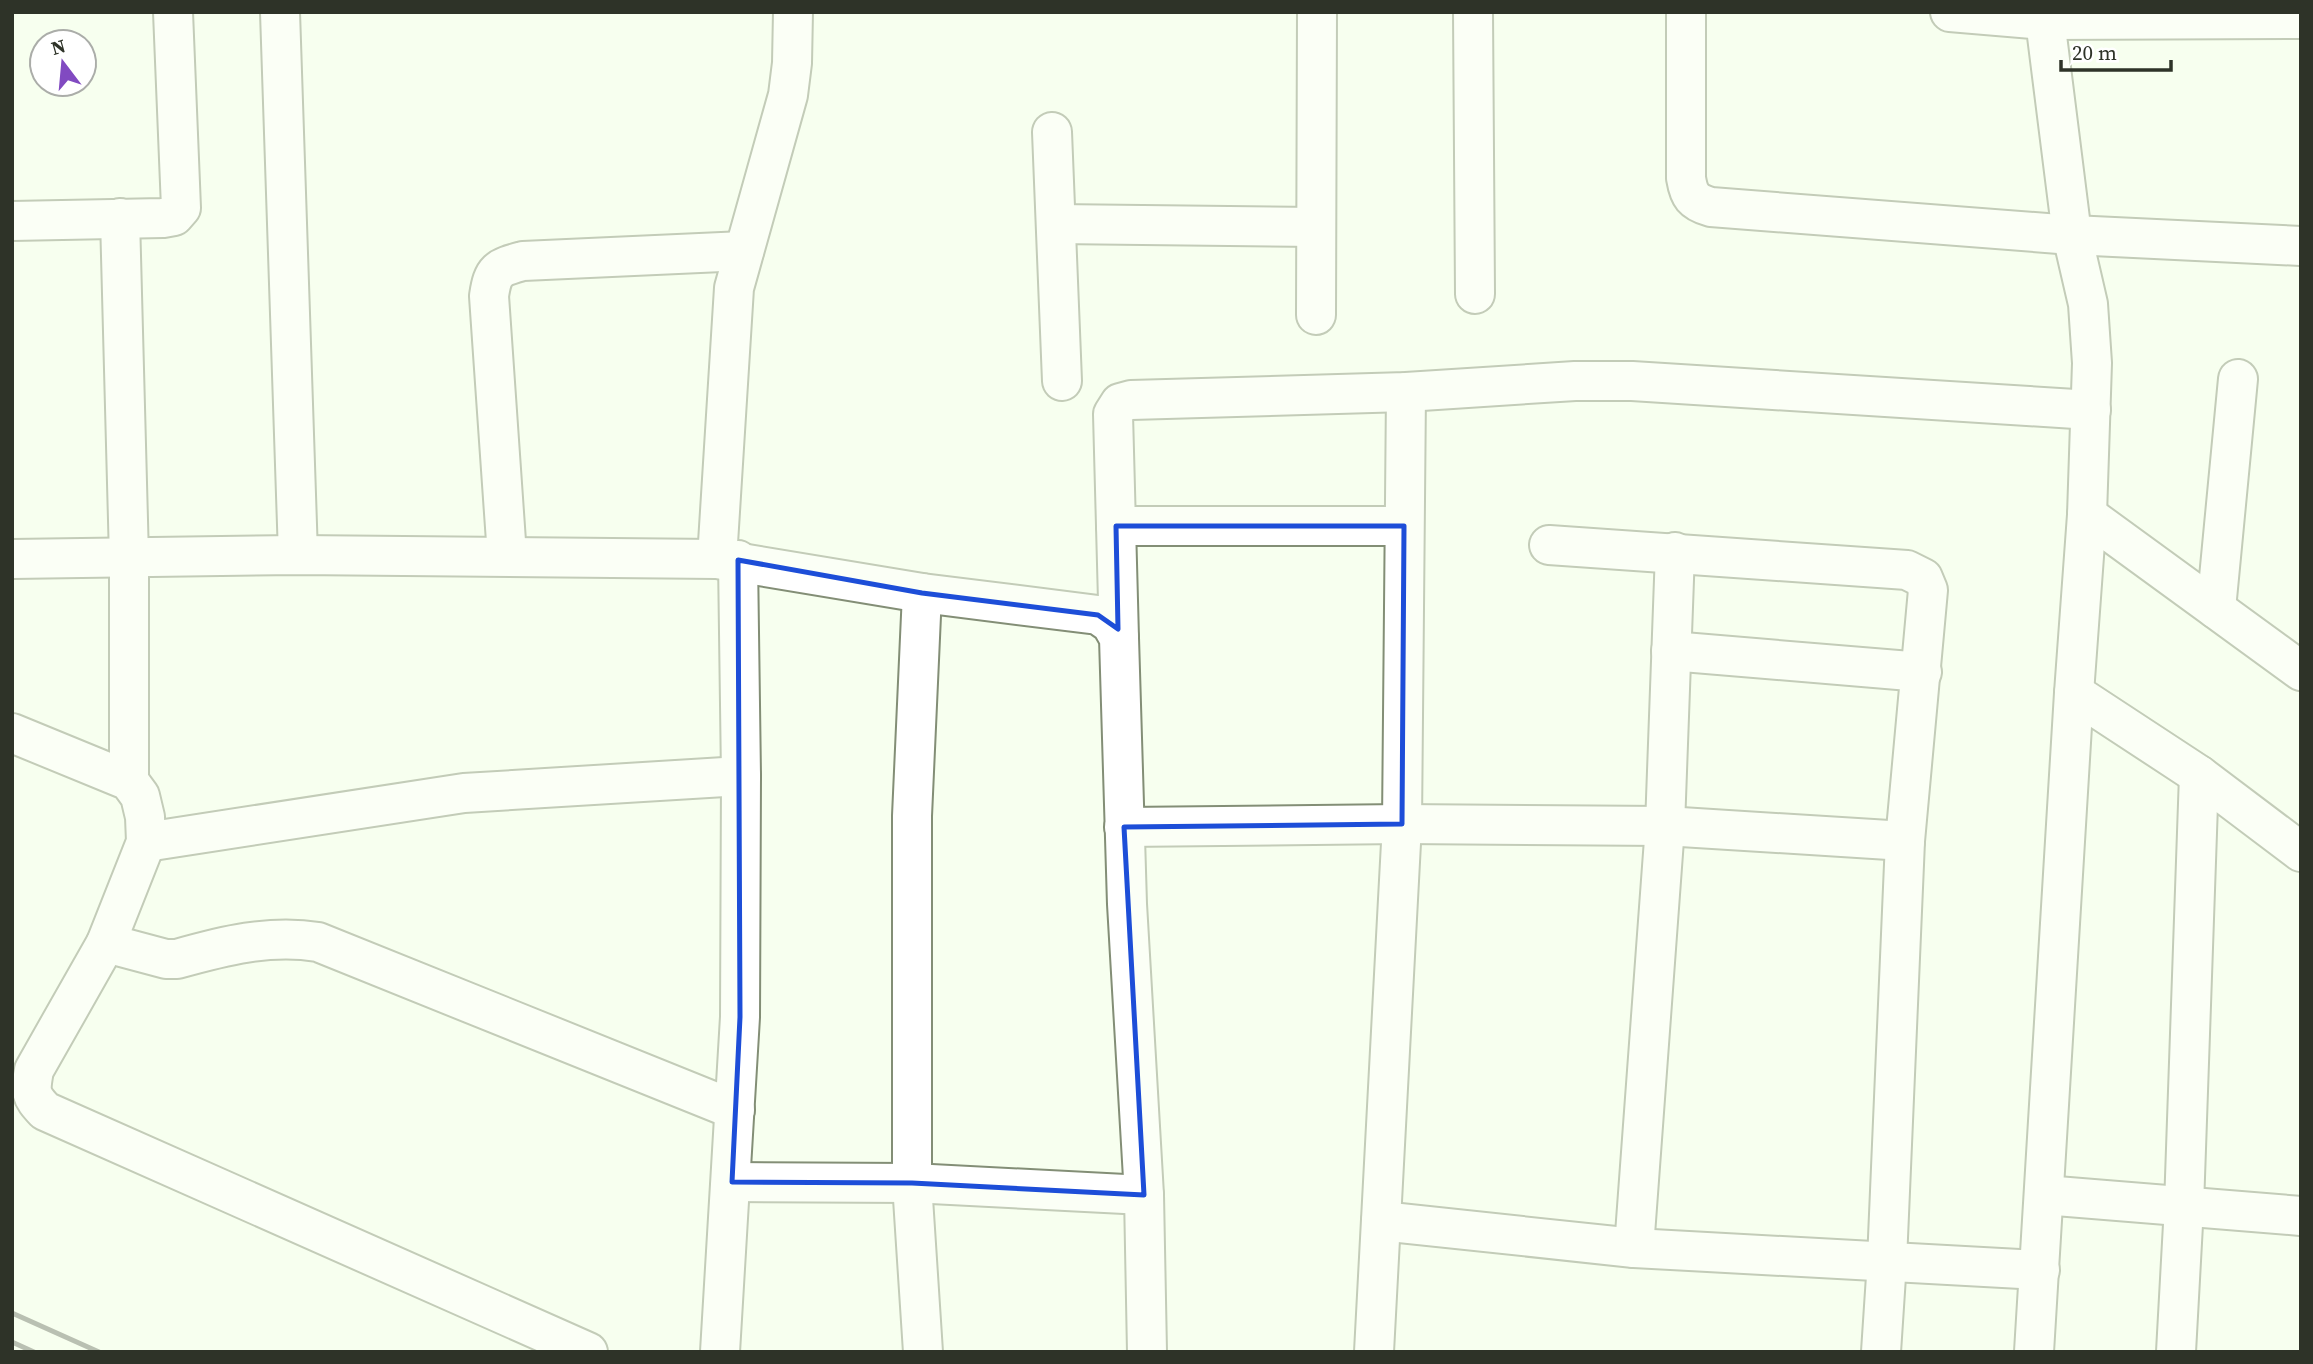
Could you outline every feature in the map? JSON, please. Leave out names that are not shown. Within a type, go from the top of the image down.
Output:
[{"type":"street","points":[[12,221],[174,216],[181,208],[173,12]]},
{"type":"street","points":[[280,12],[298,555]]},
{"type":"street","points":[[720,1352],[740,1017],[741,776],[727,559],[730,323],[734,288],[788,95],[793,12]]},
{"type":"street","points":[[1316,314],[1317,12]]},
{"type":"street","points":[[1473,12],[1475,294]]},
{"type":"street","points":[[1686,12],[1686,178],[1689,195],[1697,203],[1711,207],[2073,235],[2301,246]]},
{"type":"street","points":[[1950,12],[2045,20],[2163,17],[2301,19]]},
{"type":"street","points":[[2035,1352],[2087,515],[2092,363],[2088,304],[2073,235],[2045,20]]},
{"type":"street","points":[[1052,132],[1062,381]]},
{"type":"street","points":[[120,218],[129,558],[129,781]]},
{"type":"street","points":[[1056,224],[1316,227]]},
{"type":"street","points":[[507,556],[489,296],[492,277],[503,267],[523,261],[744,251]]},
{"type":"street","points":[[2216,609],[2238,379]]},
{"type":"street","points":[[1147,1352],[1144,1195],[1124,827],[1113,414],[1120,403],[1130,400],[1406,392],[1575,381],[1632,381],[2091,410]]},
{"type":"street","points":[[1374,1352],[1402,824],[1406,392]]},
{"type":"street","points":[[2087,515],[2301,671]]},
{"type":"street","points":[[1116,526],[1404,526]]},
{"type":"street","points":[[1549,545],[1908,570],[1923,578],[1928,590],[1905,841],[1881,1352]]},
{"type":"street","points":[[1634,1248],[1665,826],[1675,552]]},
{"type":"street","points":[[12,559],[298,555],[727,559],[922,593],[1098,615],[1111,624],[1119,638]]},
{"type":"street","points":[[922,593],[912,816],[912,1183],[923,1352]]},
{"type":"street","points":[[1671,651],[1922,672]]},
{"type":"street","points":[[2074,693],[2199,775],[2301,852]]},
{"type":"street","points":[[12,733],[129,781],[140,796],[145,817],[146,842],[106,943],[34,1070],[30,1090],[34,1099],[46,1111],[588,1352]]},
{"type":"street","points":[[2176,1352],[2184,1206],[2199,775]]},
{"type":"street","points":[[146,842],[464,793],[741,776]]},
{"type":"street","points":[[1124,827],[1402,824],[1665,826],[1905,841]]},
{"type":"street","points":[[106,943],[166,959],[177,959],[252,941],[294,938],[318,942],[735,1110]]},
{"type":"street","points":[[732,1182],[912,1183],[1144,1195]]},
{"type":"street","points":[[2044,1195],[2301,1216]]},
{"type":"street","points":[[1381,1222],[1634,1248],[2040,1270]]},
{"type":"highlighted area","points":[[1116,526],[1404,526],[1402,824],[1124,827],[1144,1195],[912,1183],[732,1182],[740,1017],[738,560],[922,593],[1098,615],[1118,629]]},
{"type":"railway","points":[[12,1313],[99,1352]]},
{"type":"railway","points":[[12,1342],[34,1352]]}]
